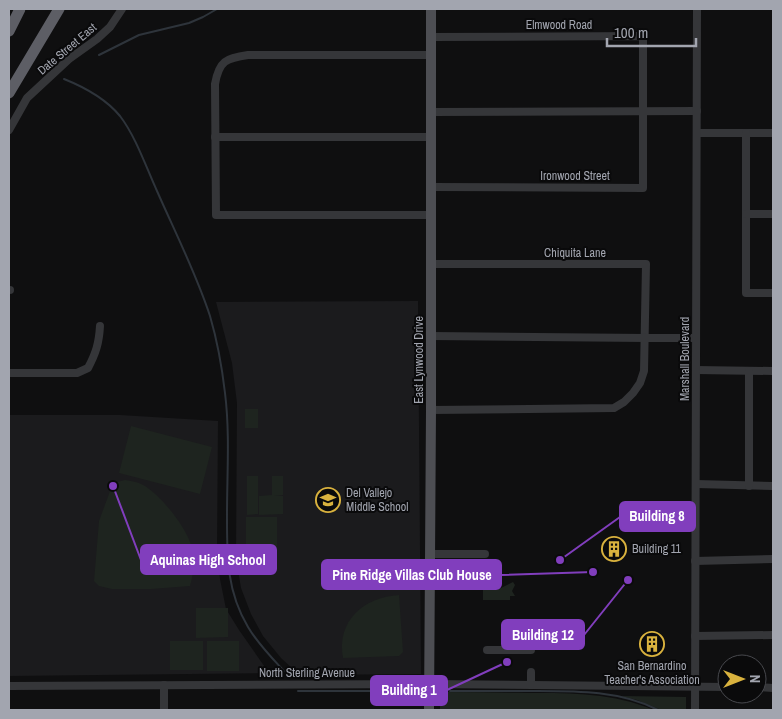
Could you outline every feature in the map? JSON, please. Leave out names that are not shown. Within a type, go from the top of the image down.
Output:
[{"type":"highway","points":[[9,30],[20,9]]},
{"type":"highway","points":[[9,93],[59,9]]},
{"type":"main road","name":"East Lynwood Drive","points":[[429,710],[431,554],[431,9]]},
{"type":"street","name":"Date Street East","points":[[9,130],[27,98],[69,59],[110,27],[122,9]]},
{"type":"street","name":"Marshall Boulevard","points":[[694,710],[697,9]]},
{"type":"street","name":"Elmwood Road","points":[[431,37],[643,36],[643,111]]},
{"type":"street","points":[[430,215],[216,215],[215,84],[217,72],[228,59],[235,57],[431,55]]},
{"type":"street","name":"Ironwood Street","points":[[431,187],[643,188],[643,111]]},
{"type":"street","points":[[431,112],[697,111]]},
{"type":"street","points":[[697,133],[773,133]]},
{"type":"street","points":[[746,133],[746,293],[773,293]]},
{"type":"street","points":[[215,136],[431,137]]},
{"type":"street","points":[[746,214],[773,214]]},
{"type":"street","name":"Chiquita Lane","points":[[431,264],[646,264],[646,338]]},
{"type":"street","points":[[9,373],[77,373],[88,368],[96,353],[100,326]]},
{"type":"street","points":[[431,336],[696,338]]},
{"type":"street","points":[[431,410],[614,408],[624,402],[640,383],[644,371],[646,338]]},
{"type":"street","points":[[696,370],[773,372]]},
{"type":"street","points":[[748,486],[750,371]]},
{"type":"street","points":[[696,484],[773,486]]},
{"type":"street","points":[[431,554],[484,554]]},
{"type":"street","points":[[695,560],[773,559]]},
{"type":"street","points":[[695,636],[773,635]]},
{"type":"street","points":[[488,650],[531,650]]},
{"type":"street","points":[[531,672],[531,685]]},
{"type":"street","name":"North Sterling Avenue","points":[[9,686],[430,684],[717,687]]},
{"type":"street","points":[[164,685],[164,710]]},
{"type":"shaded area","name":"Del Vallejo Middle School","points":[[418,301],[421,674],[303,675],[281,658],[263,636],[251,614],[241,588],[236,558],[237,403],[232,363],[216,302]]},
{"type":"shaded area","points":[[245,409],[258,409],[258,428],[245,428]]},
{"type":"shaded area","points":[[9,415],[120,415],[218,421],[217,552],[226,609],[269,673],[9,676]]},
{"type":"shaded area","points":[[131,426],[212,447],[200,494],[119,473]]},
{"type":"shaded area","points":[[247,476],[258,476],[258,514],[247,515]]},
{"type":"shaded area","points":[[272,476],[283,476],[283,495],[274,495],[283,496],[283,514],[259,515],[259,496],[272,495]]},
{"type":"shaded area","points":[[125,480],[139,483],[150,489],[164,503],[184,529],[193,555],[193,571],[190,586],[112,589],[99,586],[94,581],[99,521],[113,483]]},
{"type":"shaded area","points":[[246,517],[277,517],[277,570],[246,570]]},
{"type":"shaded area","points":[[513,582],[515,585],[512,591],[515,596],[510,596],[510,600],[483,600],[483,590],[499,589]]},
{"type":"shaded area","points":[[399,595],[403,652],[399,656],[343,658],[342,645],[344,633],[348,622],[355,613],[374,600]]},
{"type":"shaded area","points":[[196,608],[228,608],[228,637],[196,638]]},
{"type":"shaded area","points":[[170,641],[203,641],[203,670],[170,670]]},
{"type":"shaded area","points":[[207,641],[239,641],[239,671],[207,671]]},
{"type":"shaded area","points":[[446,692],[593,695],[623,700],[654,710],[440,710],[440,697]]},
{"type":"shaded area","points":[[621,696],[686,697],[686,710],[661,710],[637,700]]},
{"type":"waterway","points":[[99,55],[139,35],[189,23],[217,9]]},
{"type":"waterway","points":[[64,79],[101,99],[126,124],[192,268],[210,316],[217,344],[227,408],[227,544],[229,572],[235,600],[248,627],[260,645],[284,671]]},
{"type":"waterway","points":[[298,691],[410,691]]},
{"type":"waterway","points":[[450,691],[563,691],[596,693],[643,703],[658,710]]},
{"type":"place","name":"Aquinas High School","points":[[113,486]]},
{"type":"place","name":"Del Vallejo Middle School","points":[[328,500]]},
{"type":"place","name":"Building 11","points":[[614,549]]},
{"type":"place","name":"Building 8","points":[[560,560]]},
{"type":"place","name":"Pine Ridge Villas Club House","points":[[593,572]]},
{"type":"place","name":"Building 12","points":[[628,580]]},
{"type":"place","name":"San Bernardino Teacher's Association","points":[[652,644]]},
{"type":"place","name":"Building 1","points":[[507,662]]}]
